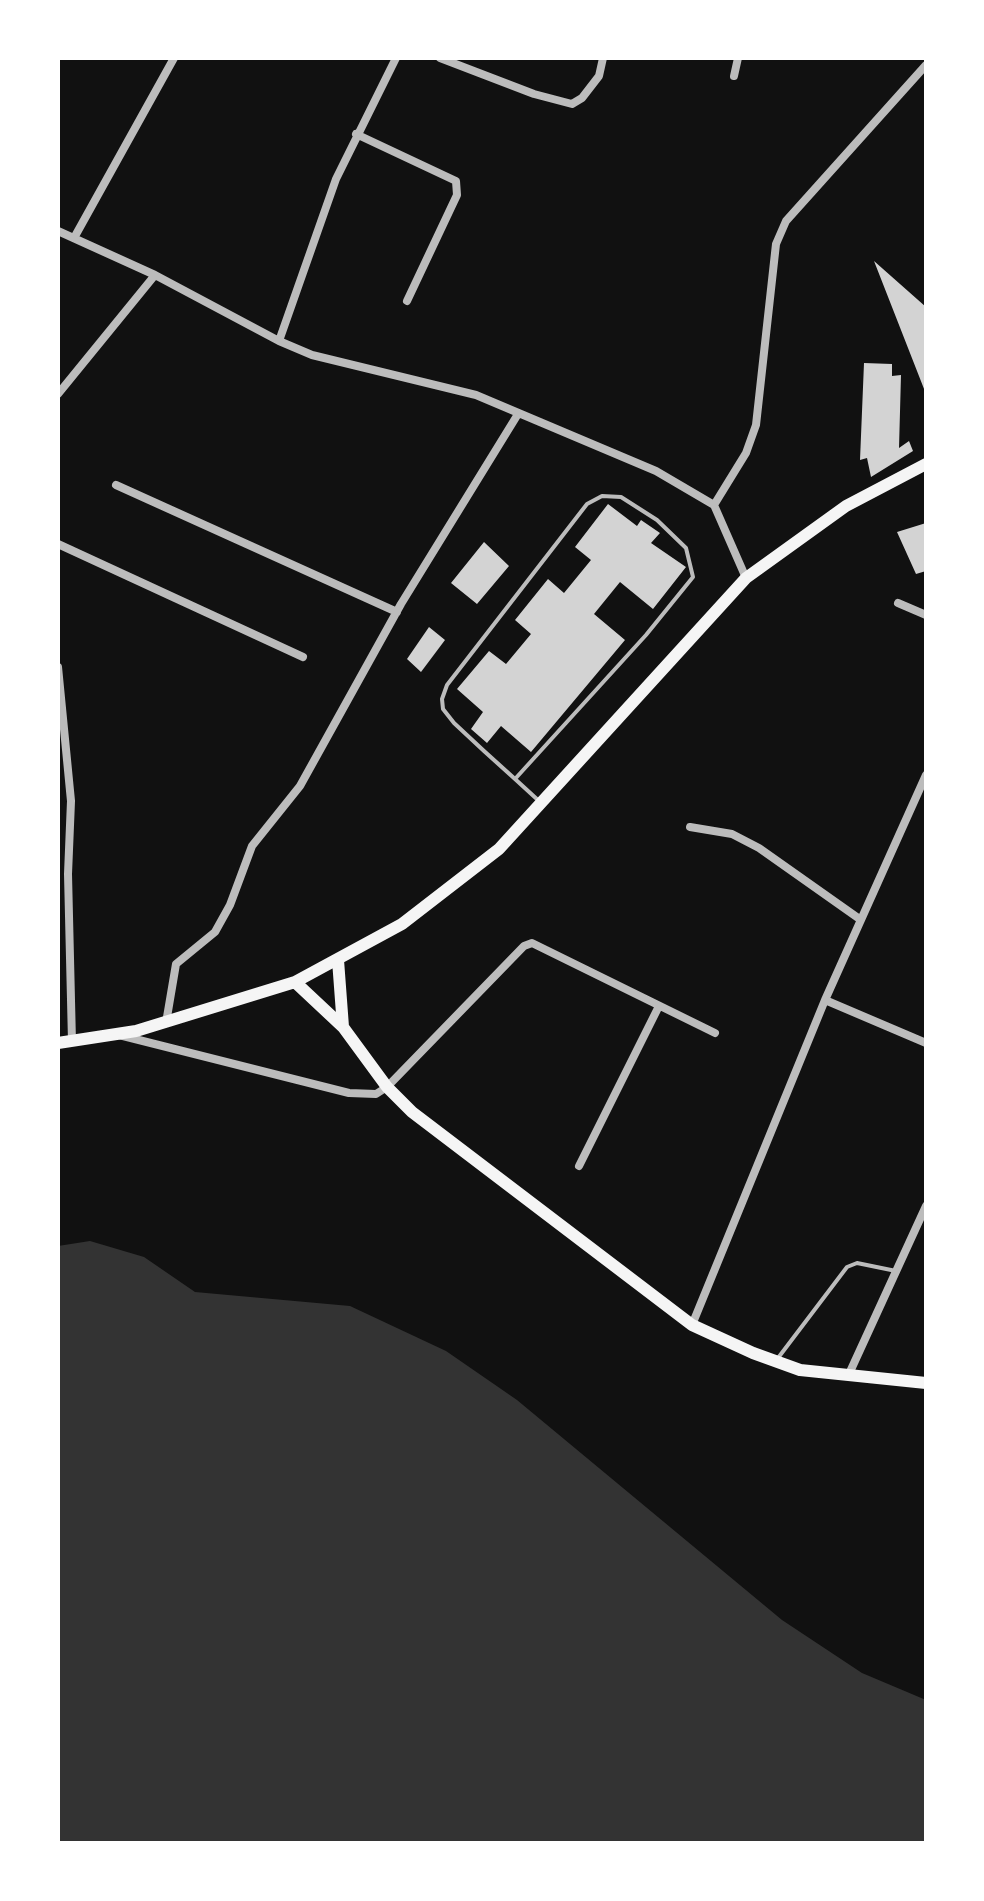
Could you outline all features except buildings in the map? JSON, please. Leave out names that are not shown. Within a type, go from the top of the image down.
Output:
[{"type":"main road","points":[[58,1043],[166,1023],[295,982],[402,924],[499,849],[746,578],[846,506],[926,464]]},
{"type":"main road","points":[[338,960],[343,1027]]},
{"type":"main road","points":[[295,982],[343,1027],[387,1087],[511,1189],[692,1325],[800,1370],[926,1383]]},
{"type":"street","points":[[74,238],[174,58]]},
{"type":"street","points":[[279,341],[316,229],[356,134],[396,58]]},
{"type":"street","points":[[440,58],[534,94],[572,104],[582,98],[599,76],[603,58]]},
{"type":"street","points":[[734,76],[738,58]]},
{"type":"street","points":[[714,505],[746,453],[756,425],[771,277],[776,244],[786,221],[926,65]]},
{"type":"street","points":[[356,134],[456,181],[457,195],[407,301]]},
{"type":"street","points":[[58,231],[155,275],[279,341],[325,358],[476,395],[656,471],[714,505],[746,578]]},
{"type":"street","points":[[58,394],[155,275]]},
{"type":"street","points":[[166,1023],[176,964],[215,932],[230,905],[252,846],[300,786],[397,612],[518,414]]},
{"type":"street","points":[[116,485],[397,612]]},
{"type":"street","points":[[58,544],[303,657]]},
{"type":"street","points":[[898,603],[926,615]]},
{"type":"street","points":[[58,667],[71,801],[72,1042]]},
{"type":"street","points":[[692,1325],[825,1000],[926,775]]},
{"type":"street","points":[[690,827],[732,834],[759,848],[861,920]]},
{"type":"street","points":[[116,1034],[349,1093],[376,1094],[387,1087],[528,944],[542,945],[715,1033]]},
{"type":"street","points":[[58,959],[70,959]]},
{"type":"street","points":[[825,1000],[926,1043]]},
{"type":"street","points":[[579,1166],[659,1006]]},
{"type":"street","points":[[849,1374],[926,1206]]},
{"type":"lane","points":[[515,779],[646,635],[693,577],[686,548],[657,520],[621,497],[602,496],[587,504],[447,685],[443,709],[515,779],[542,803]]},
{"type":"lane","points":[[775,1362],[847,1267],[857,1263],[896,1271]]},
{"type":"shaded area","points":[[90,1241],[144,1257],[195,1292],[350,1306],[446,1351],[517,1400],[782,1620],[862,1673],[926,1700],[926,1843],[58,1843],[58,1246]]}]
